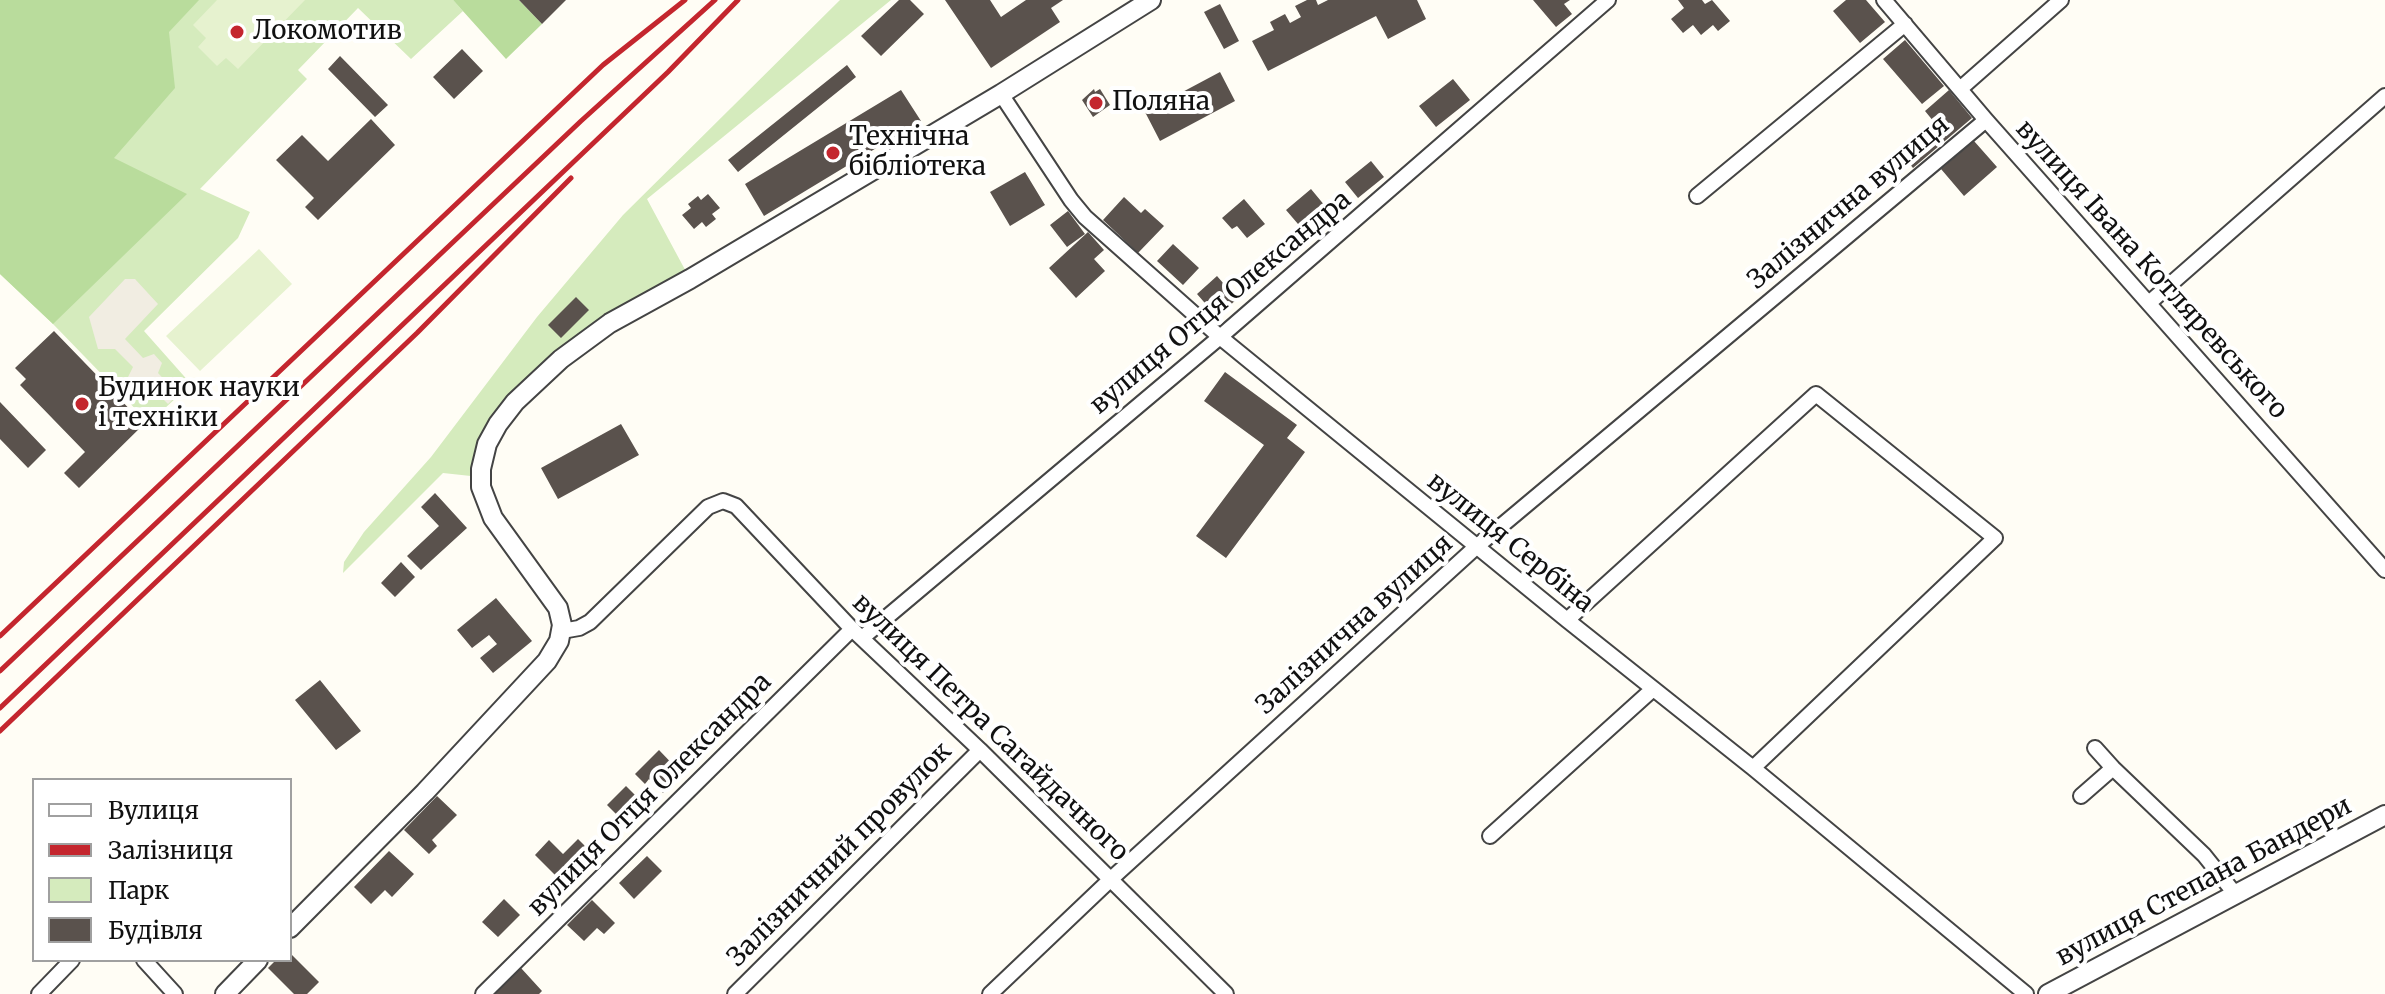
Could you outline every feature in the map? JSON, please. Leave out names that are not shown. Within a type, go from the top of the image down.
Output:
[{"type":"street","points":[[292,926],[425,792],[554,652],[562,631],[558,608],[489,512],[480,477],[484,452],[493,433],[534,383],[610,323],[690,279],[1001,94],[1151,0]]},
{"type":"street","name":"вулиця Отця Олександра","points":[[483,994],[857,634],[1220,337],[1608,0]]},
{"type":"street","name":"вулиця Івана Котляревського","points":[[1884,0],[1986,120],[2385,570]]},
{"type":"street","name":"Залізнична вулиця","points":[[1960,89],[2061,0]]},
{"type":"street","points":[[1697,196],[1905,24]]},
{"type":"street","name":"вулиця Сербіна","points":[[1001,94],[1085,217],[1220,337],[1753,768],[2026,994]]},
{"type":"street","points":[[2149,303],[2385,96]]},
{"type":"street","name":"Залізнична вулиця","points":[[990,994],[1111,879],[1476,547],[1986,120]]},
{"type":"street","points":[[1567,620],[1816,394],[1995,538],[1753,768]]},
{"type":"street","name":"вулиця Петра Сагайдачного","points":[[562,631],[590,622],[708,507],[718,502],[736,506],[857,634],[980,750],[1226,994]]},
{"type":"street","points":[[1490,836],[1653,689]]},
{"type":"street","points":[[2095,748],[2204,855],[2236,895]]},
{"type":"street","name":"Залізничний провулок","points":[[735,994],[980,750]]},
{"type":"street","points":[[2081,796],[2113,768]]},
{"type":"street","name":"вулиця Степана Бандери","points":[[2048,994],[2385,815]]},
{"type":"street","points":[[39,994],[70,962]]},
{"type":"street","points":[[146,962],[175,994]]},
{"type":"street","points":[[225,994],[256,962]]},
{"type":"green space","points":[[0,0],[453,0],[463,11],[411,59],[358,8],[298,70],[307,79],[200,189],[250,212],[238,238],[144,331],[191,384],[149,423],[0,274]]},
{"type":"green space","points":[[0,0],[199,0],[169,32],[175,88],[114,158],[187,194],[53,324],[0,274]]},
{"type":"green space","name":"Локомотив","points":[[217,0],[305,0],[238,69],[226,58],[217,66],[198,47],[206,38],[193,25]]},
{"type":"green space","points":[[453,0],[519,0],[542,24],[506,59]]},
{"type":"green space","points":[[840,0],[891,0],[647,199],[690,279],[610,323],[515,402],[480,477],[443,473],[343,573],[344,562],[364,532],[431,457],[537,317],[623,215]]},
{"type":"green space","points":[[259,249],[292,284],[200,371],[166,336]]},
{"type":"shaded area","points":[[125,279],[135,279],[158,304],[125,339],[143,358],[154,354],[162,363],[158,373],[178,394],[168,404],[147,383],[135,388],[127,379],[133,367],[115,349],[98,349],[89,317]]},
{"type":"building","points":[[519,0],[566,0],[542,24]]},
{"type":"building","points":[[899,0],[910,0],[924,14],[881,56],[861,36]]},
{"type":"building","points":[[945,0],[990,0],[1001,17],[1026,0],[1063,0],[1051,8],[1060,22],[991,68]]},
{"type":"building","points":[[1307,0],[1316,0],[1318,5],[1328,0],[1417,0],[1426,19],[1388,39],[1376,16],[1268,71],[1252,41],[1274,30],[1270,22],[1285,14],[1290,23],[1301,17],[1295,6]]},
{"type":"building","points":[[1533,0],[1570,0],[1564,4],[1572,14],[1556,27]]},
{"type":"building","points":[[1678,0],[1702,0],[1705,4],[1712,0],[1730,21],[1718,31],[1713,25],[1701,35],[1693,25],[1683,33],[1671,19],[1684,8]]},
{"type":"building","points":[[1846,0],[1866,0],[1885,22],[1860,43],[1833,11]]},
{"type":"building","points":[[1220,4],[1239,41],[1224,49],[1204,12]]},
{"type":"building","points":[[1905,40],[1944,86],[1922,104],[1883,59]]},
{"type":"building","points":[[462,49],[483,71],[454,99],[433,77]]},
{"type":"building","points":[[340,56],[388,105],[375,117],[328,69]]},
{"type":"building","points":[[847,65],[856,77],[738,172],[728,160]]},
{"type":"building","points":[[1220,72],[1235,101],[1160,141],[1145,112]]},
{"type":"building","points":[[1453,79],[1470,100],[1436,127],[1419,106]]},
{"type":"building","name":"Поляна","points":[[1094,89],[1095,92],[1100,89],[1110,105],[1093,117],[1082,100]]},
{"type":"building","name":"Технічна бібліотека","points":[[901,90],[921,121],[764,216],[745,184]]},
{"type":"building","points":[[1949,90],[1972,118],[1913,168],[1899,151],[1934,122],[1925,111]]},
{"type":"building","points":[[371,119],[395,145],[318,220],[305,207],[314,198],[276,160],[302,135],[328,161]]},
{"type":"building","points":[[1974,141],[1997,167],[1964,196],[1941,169]]},
{"type":"building","points":[[1371,161],[1384,177],[1358,198],[1345,182]]},
{"type":"building","points":[[1025,172],[1045,205],[1010,226],[990,192]]},
{"type":"building","points":[[1311,189],[1335,218],[1310,238],[1286,210]]},
{"type":"building","points":[[708,194],[720,208],[712,214],[716,219],[706,227],[702,222],[694,229],[682,215],[691,208],[688,204],[698,196],[701,200]]},
{"type":"building","points":[[1124,197],[1141,213],[1145,209],[1164,226],[1138,253],[1103,220]]},
{"type":"building","points":[[1244,199],[1265,224],[1247,238],[1237,226],[1232,229],[1222,218]]},
{"type":"building","points":[[1068,211],[1085,234],[1067,247],[1050,225]]},
{"type":"building","points":[[1088,232],[1104,250],[1094,259],[1105,271],[1076,298],[1049,268]]},
{"type":"building","points":[[1173,244],[1199,268],[1183,285],[1157,261]]},
{"type":"building","points":[[1217,276],[1237,299],[1217,317],[1197,294]]},
{"type":"building","points":[[576,297],[589,310],[561,338],[548,325]]},
{"type":"building","name":"Будинок науки і техніки","points":[[54,331],[144,424],[79,488],[64,473],[85,452],[20,385],[26,379],[15,368]]},
{"type":"building","points":[[1225,372],[1297,425],[1287,438],[1305,452],[1226,558],[1196,536],[1264,445],[1204,401]]},
{"type":"building","points":[[0,402],[46,450],[28,468],[0,439]]},
{"type":"building","points":[[621,424],[639,455],[558,499],[541,468]]},
{"type":"building","points":[[435,493],[467,528],[421,570],[407,556],[439,526],[421,507]]},
{"type":"building","points":[[401,562],[415,577],[395,597],[381,583]]},
{"type":"building","points":[[496,598],[532,641],[493,673],[480,658],[497,644],[489,635],[472,648],[457,630]]},
{"type":"building","points":[[320,680],[361,731],[336,750],[295,700]]},
{"type":"building","points":[[659,750],[682,774],[663,793],[649,779],[645,784],[635,774]]},
{"type":"building","points":[[626,786],[646,806],[627,825],[607,805]]},
{"type":"building","points":[[437,796],[457,815],[432,840],[437,846],[429,854],[404,830]]},
{"type":"building","points":[[578,839],[598,859],[569,889],[535,855],[549,840],[563,854]]},
{"type":"building","points":[[389,851],[414,874],[392,897],[385,890],[371,904],[354,887]]},
{"type":"building","points":[[647,856],[662,871],[634,899],[619,883]]},
{"type":"building","points":[[504,899],[520,915],[498,937],[482,922]]},
{"type":"building","points":[[592,900],[615,923],[604,934],[597,928],[584,941],[567,925]]},
{"type":"building","points":[[292,955],[319,982],[307,994],[294,994],[268,968],[274,962],[292,962]]},
{"type":"building","points":[[521,968],[542,991],[539,994],[494,994]]},
{"type":"railway","points":[[0,636],[603,65],[685,0]]},
{"type":"railway","points":[[0,671],[581,121],[715,0]]},
{"type":"railway","points":[[0,708],[668,72],[738,0]]},
{"type":"railway","points":[[0,731],[417,333],[571,178]]},
{"type":"place","name":"Локомотив","points":[[237,32]]},
{"type":"place","name":"Поляна","points":[[1096,103]]},
{"type":"place","name":"Технічна бібліотека","points":[[833,153]]},
{"type":"place","name":"Будинок науки і техніки","points":[[82,404]]}]
